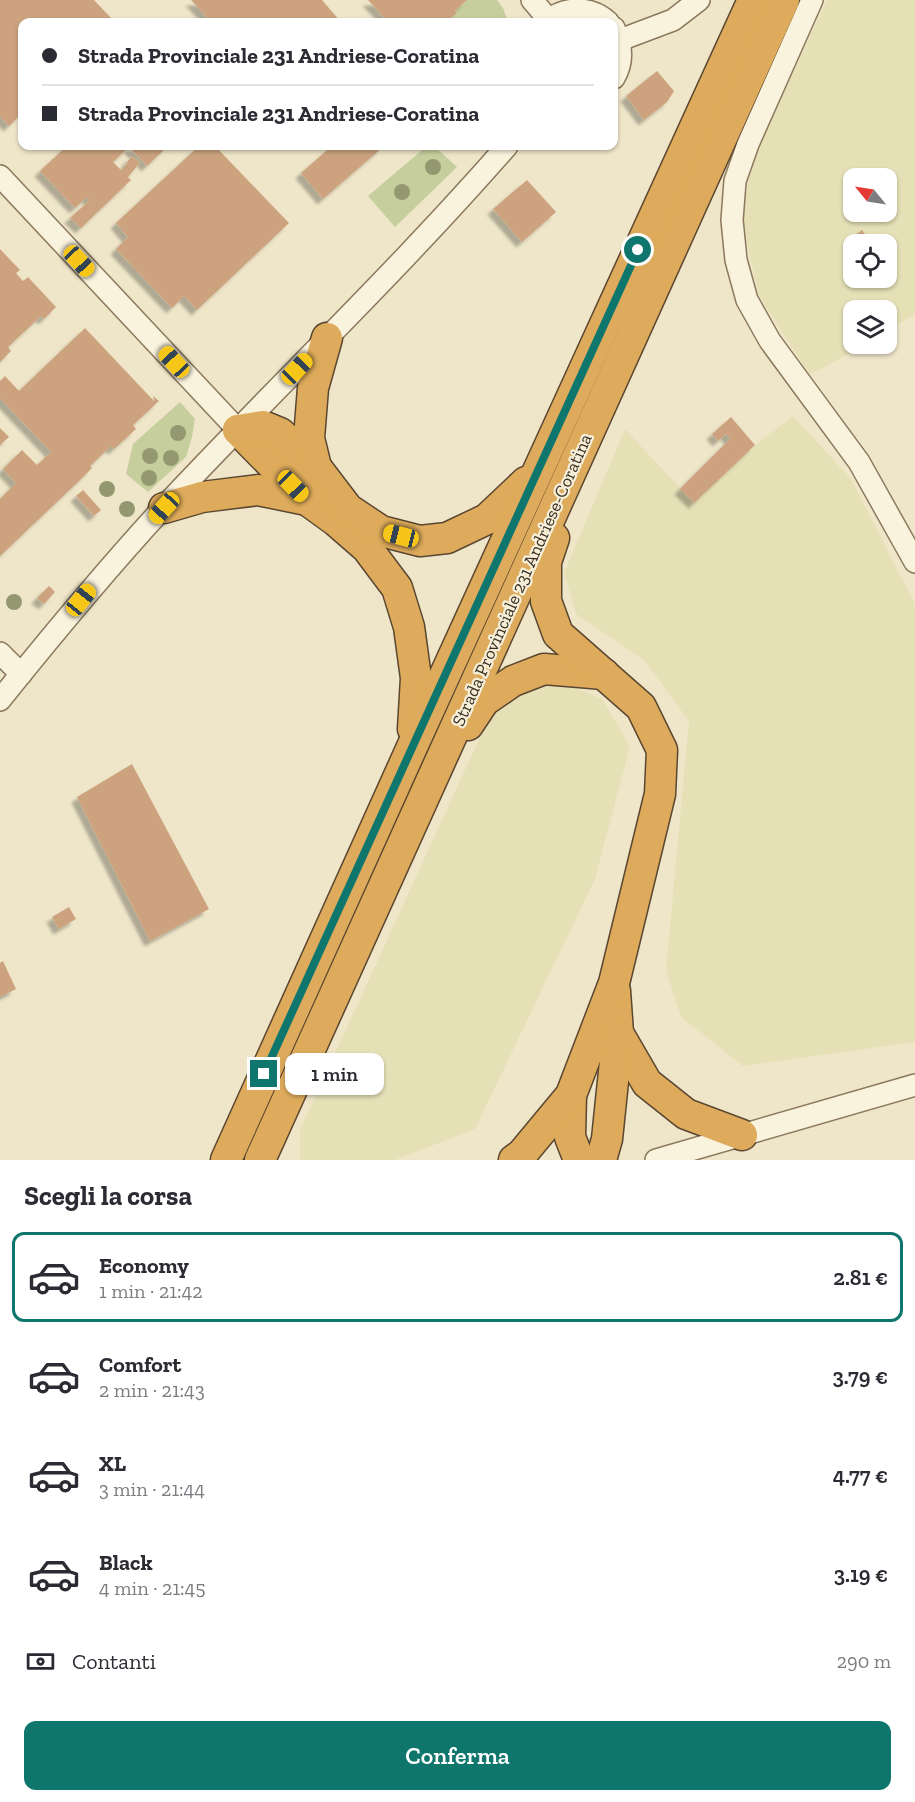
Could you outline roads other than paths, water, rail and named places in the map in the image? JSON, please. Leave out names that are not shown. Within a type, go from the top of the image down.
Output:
[{"type":"highway","name":"Strada Provinciale 231 Andriese-Coratina","points":[[226,1160],[753,0]]},
{"type":"highway","name":"Strada Provinciale 231 Andriese-Coratina","points":[[260,1160],[784,0]]},
{"type":"highway","points":[[316,467],[309,438],[314,388],[327,338]]},
{"type":"highway","points":[[238,430],[263,426],[280,433],[316,467],[348,509],[381,531],[420,541],[447,538],[487,519],[539,469]]},
{"type":"highway","points":[[238,430],[307,500],[367,548],[397,588],[409,627],[416,678],[412,747]]},
{"type":"highway","points":[[514,1160],[522,1154],[571,1095],[614,983],[660,794],[662,750],[641,707],[558,634],[546,601],[546,562],[583,443]]},
{"type":"highway","points":[[164,508],[202,497],[258,490],[307,500]]},
{"type":"highway","points":[[434,774],[484,701],[513,681],[544,669],[604,674]]},
{"type":"highway","points":[[601,1160],[607,1139],[618,1033],[614,983]]},
{"type":"highway","points":[[618,1033],[647,1083],[686,1114],[742,1135]]},
{"type":"highway","points":[[571,1095],[570,1137],[579,1160]]},
{"type":"street","points":[[532,0],[546,18]]},
{"type":"street","points":[[618,29],[673,20],[699,0]]},
{"type":"street","points":[[812,0],[748,144],[735,181],[732,220],[736,260],[747,300],[770,341],[859,462],[915,562]]},
{"type":"street","points":[[552,18],[561,12],[575,9],[590,11],[604,18]]},
{"type":"street","points":[[618,44],[621,55],[618,70]]},
{"type":"street","points":[[0,700],[96,582],[503,150]]},
{"type":"street","points":[[0,176],[238,430]]},
{"type":"street","points":[[0,653],[21,674]]},
{"type":"street","points":[[656,1160],[915,1085]]}]
